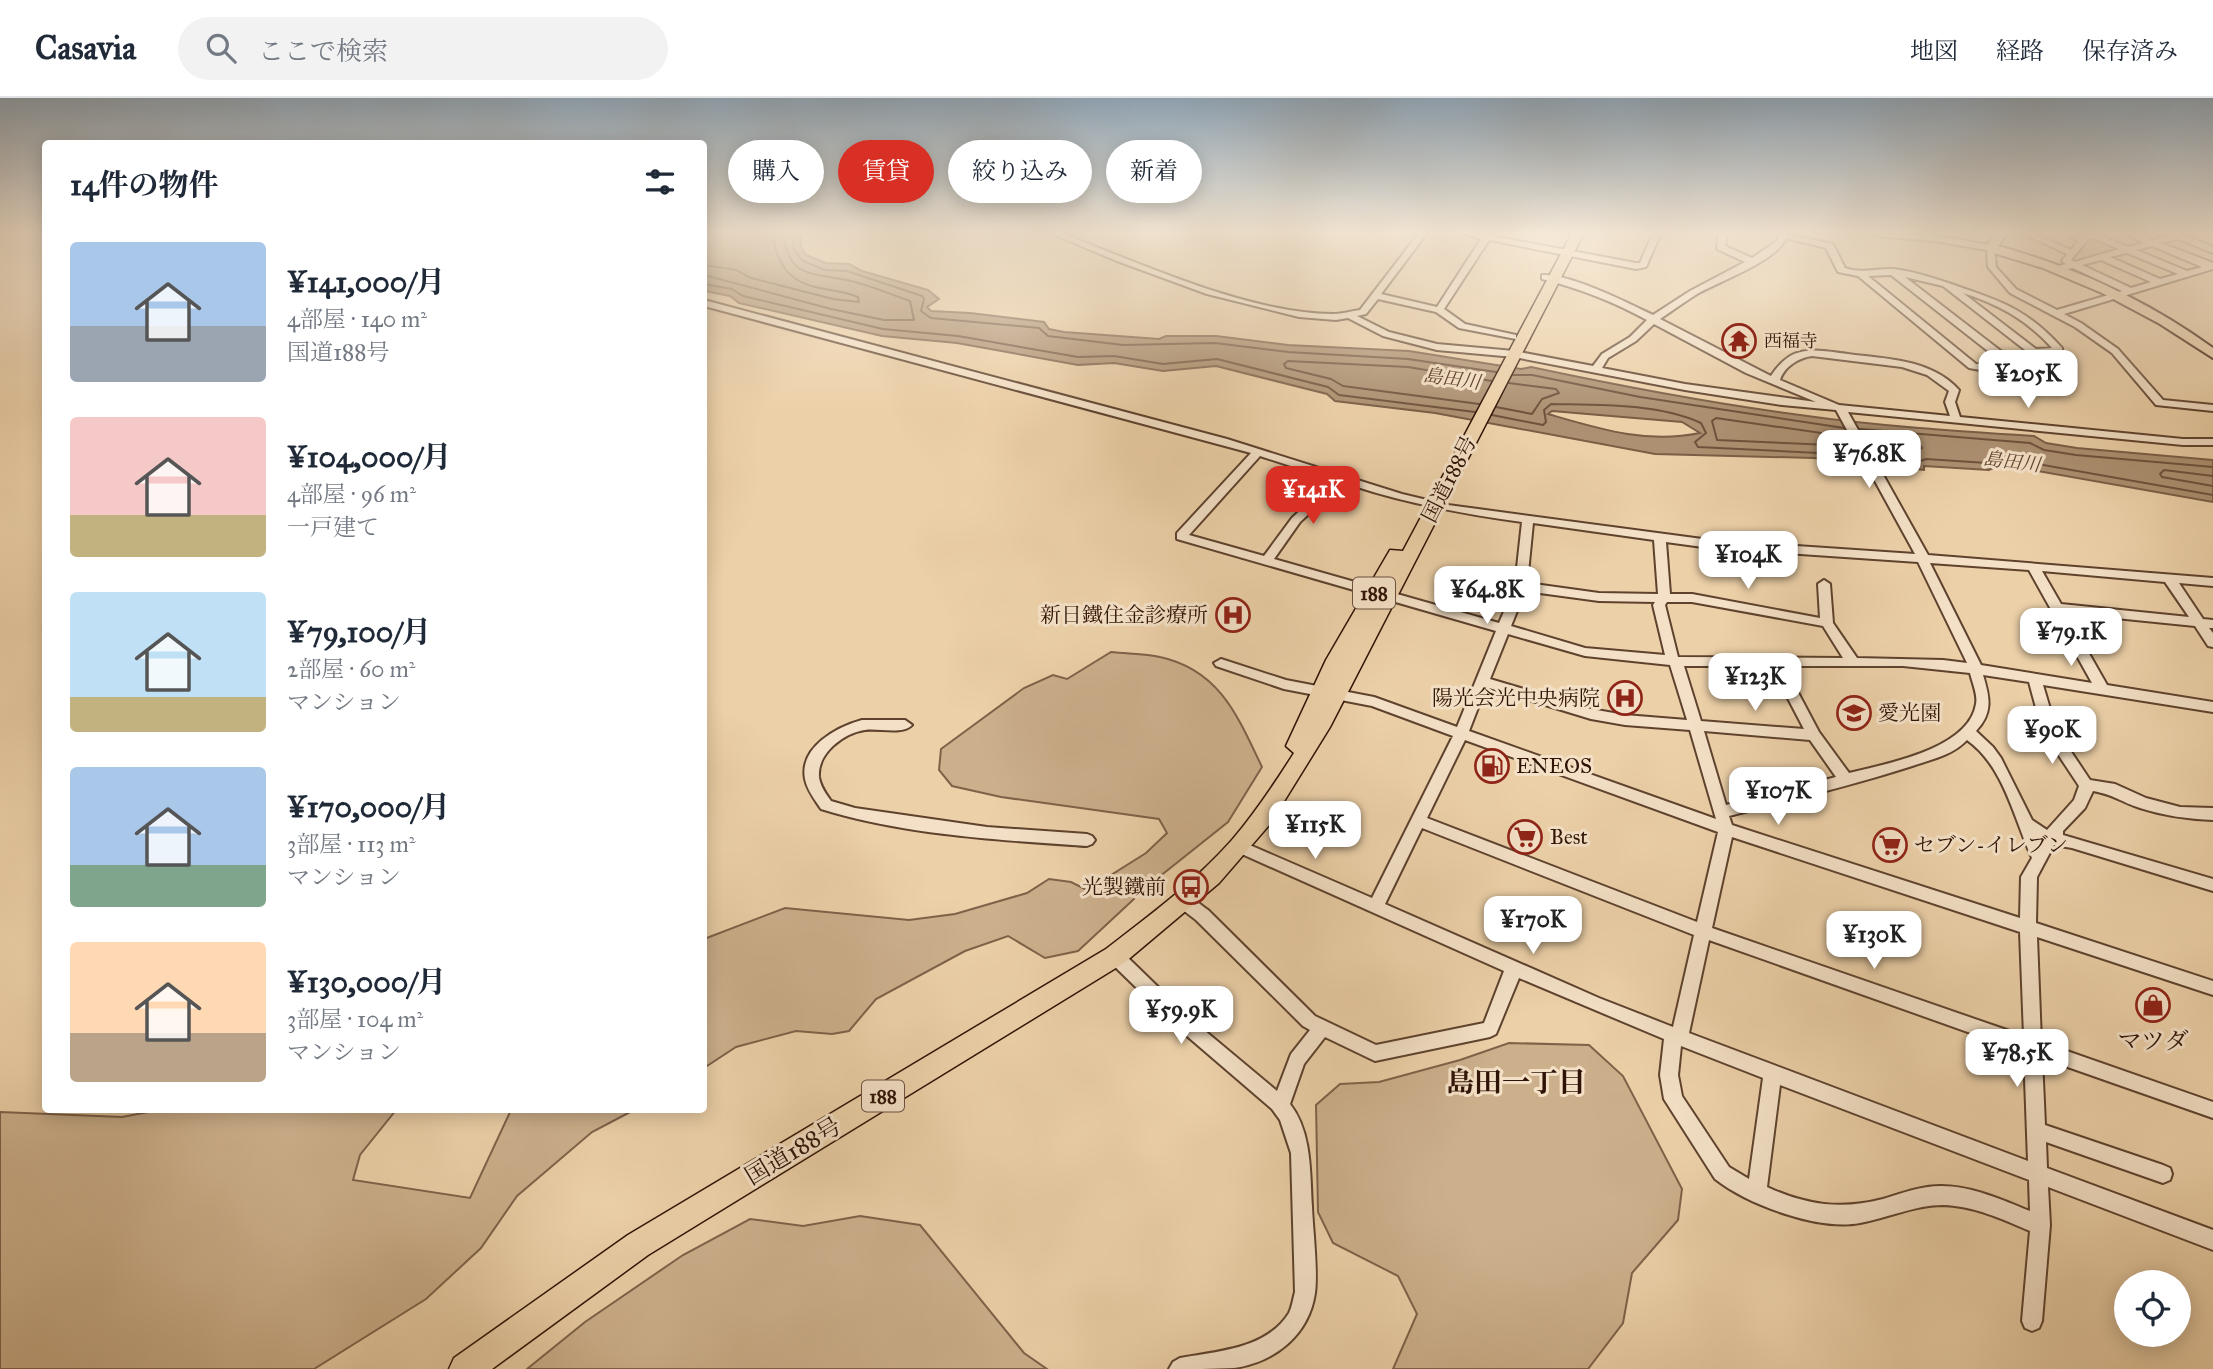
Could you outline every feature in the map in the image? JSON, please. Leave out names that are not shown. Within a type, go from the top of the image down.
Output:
[{"type":"highway","name":"国道188号","points":[[1508,356],[1513,337],[1540,292]]},
{"type":"highway","name":"国道188号","points":[[465,1369],[638,1245],[1115,956],[1185,902],[1240,847],[1278,797],[1320,727],[1328,693],[1541,292]]},
{"type":"main road","points":[[2106,292],[2176,329],[2213,354]]},
{"type":"street","points":[[1216,292],[1312,317],[1352,317],[1363,312],[1380,292]]},
{"type":"street","points":[[1439,310],[1451,292]]},
{"type":"street","points":[[1591,292],[1655,318],[1660,324],[1728,359],[1844,412],[1922,554],[1925,566],[1972,657],[1976,670],[1984,702],[1978,720],[1968,733],[1940,751],[1846,780],[1722,812]]},
{"type":"street","points":[[1595,370],[1605,356],[1633,339],[1655,318],[1694,292]]},
{"type":"street","points":[[1883,292],[1973,366],[2017,369],[2052,366],[1957,292]]},
{"type":"street","points":[[1919,292],[2017,369]]},
{"type":"street","points":[[1972,292],[2015,309],[2043,331],[2059,350],[2035,352]]},
{"type":"street","points":[[2016,292],[2057,313],[2115,351],[2160,403],[2213,408]]},
{"type":"street","points":[[2057,313],[2124,292]]},
{"type":"street","points":[[1377,296],[1439,310],[1462,326],[1513,337]]},
{"type":"street","points":[[707,304],[1259,452],[1353,482],[1528,520],[1660,539],[1922,554],[2213,582]]},
{"type":"street","points":[[1352,317],[1402,340],[1844,412],[1956,419],[2183,442],[2213,442]]},
{"type":"street","points":[[1916,318],[1967,320]]},
{"type":"street","points":[[1979,320],[1992,319]]},
{"type":"street","points":[[1776,379],[1776,375],[1791,359],[1800,355],[1819,354],[1902,364],[1939,377],[1954,390],[1950,402],[1956,419]]},
{"type":"street","points":[[1259,452],[1181,536],[1585,652],[1673,661],[1902,662],[1976,670],[2213,708]]},
{"type":"street","points":[[1266,562],[1296,520],[1310,507],[1353,482]]},
{"type":"street","points":[[1375,907],[1461,733],[1521,586],[1528,520]]},
{"type":"street","points":[[1660,539],[1664,597],[1659,605],[1673,661],[1678,668],[1726,829],[1679,1037],[1671,1044],[1669,1075],[1673,1099],[1722,1173],[1731,1180],[1809,1212],[1838,1216],[1872,1212],[1927,1197],[1953,1196],[1986,1203],[2039,1225]]},
{"type":"street","points":[[2033,566],[2103,690]]},
{"type":"street","points":[[2169,578],[2206,623],[2213,643]]},
{"type":"street","points":[[1824,584],[1827,623],[1853,663]]},
{"type":"street","points":[[1521,586],[1599,597],[1692,598],[1827,623]]},
{"type":"street","points":[[2058,608],[2206,623]]},
{"type":"street","points":[[1775,662],[1814,735],[1846,780]]},
{"type":"street","points":[[1221,663],[1284,684],[1374,702],[1726,829],[2213,988]]},
{"type":"street","points":[[2032,1321],[2039,1225],[2039,1174],[2029,877],[2038,856],[2052,839],[2055,829],[2075,811],[2086,793],[2087,785],[2049,730],[2035,679]]},
{"type":"street","points":[[1482,681],[1591,715],[1814,735]]},
{"type":"street","points":[[905,725],[863,725],[840,733],[818,753],[811,771],[815,788],[826,805],[855,814],[987,833],[1087,840]]},
{"type":"street","points":[[1968,733],[1982,741],[1995,761],[2026,824],[2038,856]]},
{"type":"street","points":[[2087,785],[2115,789],[2142,803],[2180,813],[2213,814]]},
{"type":"street","points":[[1419,821],[1702,931],[2213,1110]]},
{"type":"street","points":[[2026,824],[2052,839],[2213,885]]},
{"type":"street","points":[[1240,847],[1514,968],[1679,1037],[2213,1240]]},
{"type":"street","points":[[1185,902],[1202,915],[1309,1021],[1375,1053],[1490,1029],[1514,968]]},
{"type":"street","points":[[1115,956],[1186,1025],[1278,1103],[1287,1116],[1300,1153],[1305,1292],[1298,1318],[1280,1338],[1249,1355],[1180,1369]]},
{"type":"street","points":[[1278,1103],[1283,1098],[1297,1060],[1321,1028]]},
{"type":"street","points":[[1757,1191],[1772,1073]]},
{"type":"street","points":[[2038,1131],[2163,1174]]},
{"type":"shaded area","points":[[1111,652],[1154,656],[1181,663],[1212,684],[1235,714],[1262,767],[1228,822],[1149,885],[1078,951],[1045,958],[1008,936],[965,951],[876,999],[849,1031],[832,1034],[796,1031],[736,1047],[707,1066],[707,938],[785,908],[909,920],[955,914],[1027,893],[1049,879],[1071,882],[1087,890],[1146,853],[1167,833],[1159,819],[1001,797],[952,786],[939,770],[941,749],[1024,688],[1053,675],[1067,679]]},
{"type":"shaded area","points":[[1509,1043],[1589,1045],[1623,1076],[1682,1189],[1678,1220],[1632,1273],[1623,1323],[1588,1369],[1393,1369],[1417,1314],[1398,1276],[1333,1243],[1318,1212],[1316,1105],[1340,1084],[1379,1082],[1460,1060]]},
{"type":"shaded area","points":[[0,1112],[122,1117],[143,1113],[394,1113],[360,1155],[353,1180],[470,1198],[510,1113],[628,1113],[592,1132],[517,1196],[481,1248],[426,1299],[314,1369],[0,1369]]},
{"type":"shaded area","points":[[860,1216],[920,1225],[1024,1353],[1047,1369],[527,1369],[585,1322],[683,1255],[750,1219],[803,1226]]},
{"type":"water","name":"島田川","points":[[711,292],[931,292],[939,299],[927,307],[931,311],[1044,322],[1049,329],[1064,332],[1159,339],[1166,336],[1216,336],[1288,345],[1409,351],[1521,369],[1531,367],[1665,394],[1800,415],[1887,425],[2034,436],[2046,443],[2077,448],[2213,460],[2213,502],[2015,467],[1997,466],[1989,470],[1924,466],[1924,470],[1814,458],[1655,454],[1435,413],[1335,401],[1327,394],[1216,366],[1163,371],[1114,363],[1078,365],[957,343],[882,336],[739,303],[730,296]],"holes":[[[1552,411],[1682,422],[1700,433],[1642,436],[1605,430],[1548,414]]]},
{"type":"place","name":"西福寺","points":[[1739,341]]},
{"type":"place","name":"新日鐵住金診療所","points":[[1233,615]]},
{"type":"place","name":"陽光会光中央病院","points":[[1625,698]]},
{"type":"place","name":"愛光園","points":[[1854,713]]},
{"type":"place","name":"ENEOS","points":[[1492,766]]},
{"type":"place","name":"Best","points":[[1525,837]]},
{"type":"place","name":"セブン-イレブン","points":[[1890,845]]},
{"type":"place","name":"光製鐵前","points":[[1191,887]]},
{"type":"place","name":"マツダ","points":[[2153,1005]]},
{"type":"district","name":"島田一丁目","points":[[1516,1082]]}]
